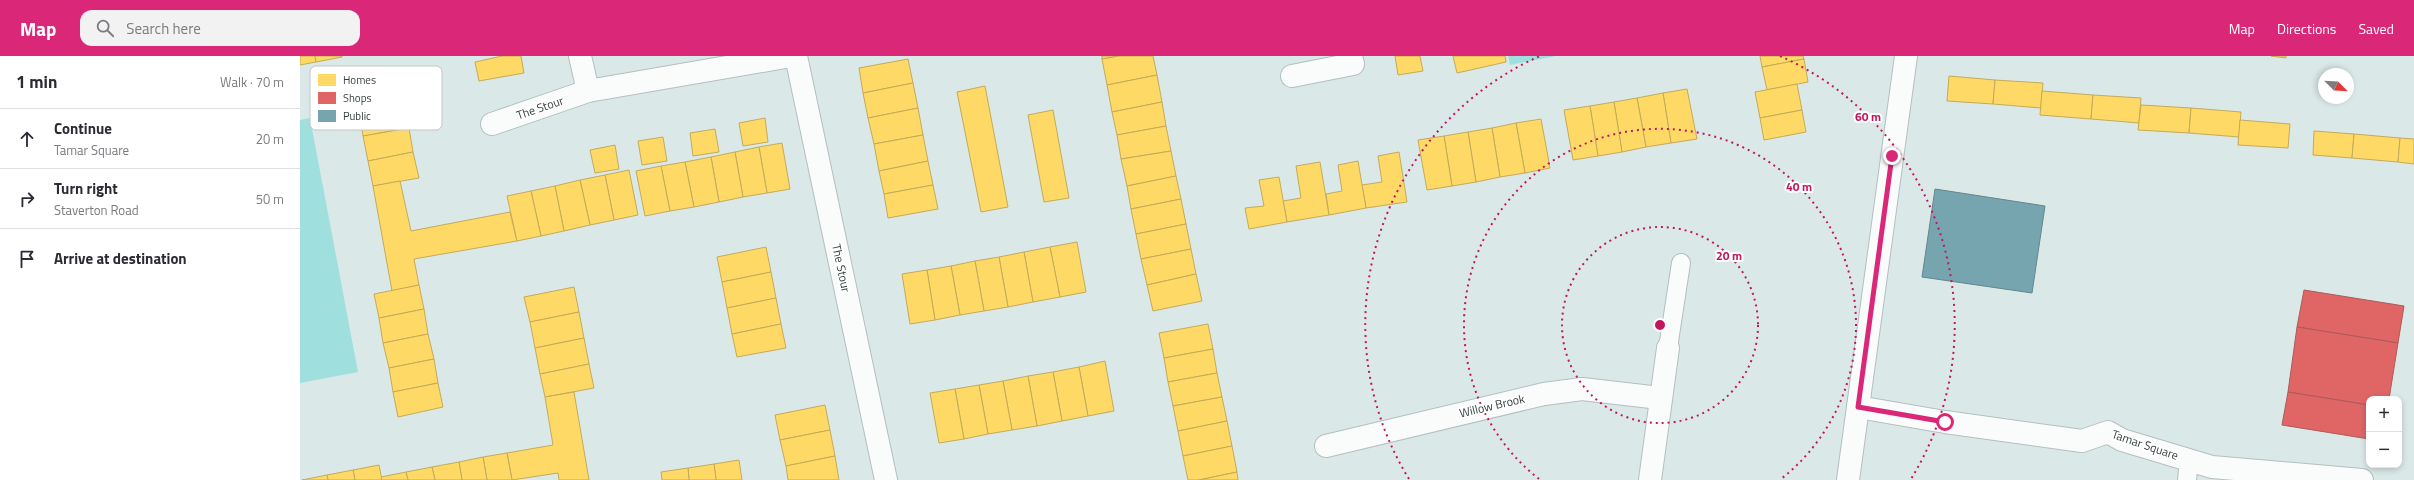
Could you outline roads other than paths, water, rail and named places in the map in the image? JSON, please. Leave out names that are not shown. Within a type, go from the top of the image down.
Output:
[{"type":"street","points":[[580,56],[588,91]]},
{"type":"street","name":"The Stour","points":[[492,124],[588,91],[791,56]]},
{"type":"street","name":"The Stour","points":[[796,56],[886,480]]},
{"type":"street","points":[[1292,76],[1353,64],[1351,56]]},
{"type":"street","points":[[1848,480],[1906,56]]},
{"type":"street","points":[[1650,480],[1668,348]]},
{"type":"street","name":"Willow Brook","points":[[1326,446],[1544,394],[1582,389],[1660,398]]},
{"type":"street","name":"Tamar Square","points":[[1858,407],[1945,422],[2082,440],[2108,432],[2122,440],[2188,470],[2212,467],[2362,480]]},
{"type":"lane","points":[[1668,348],[1681,263]]}]
